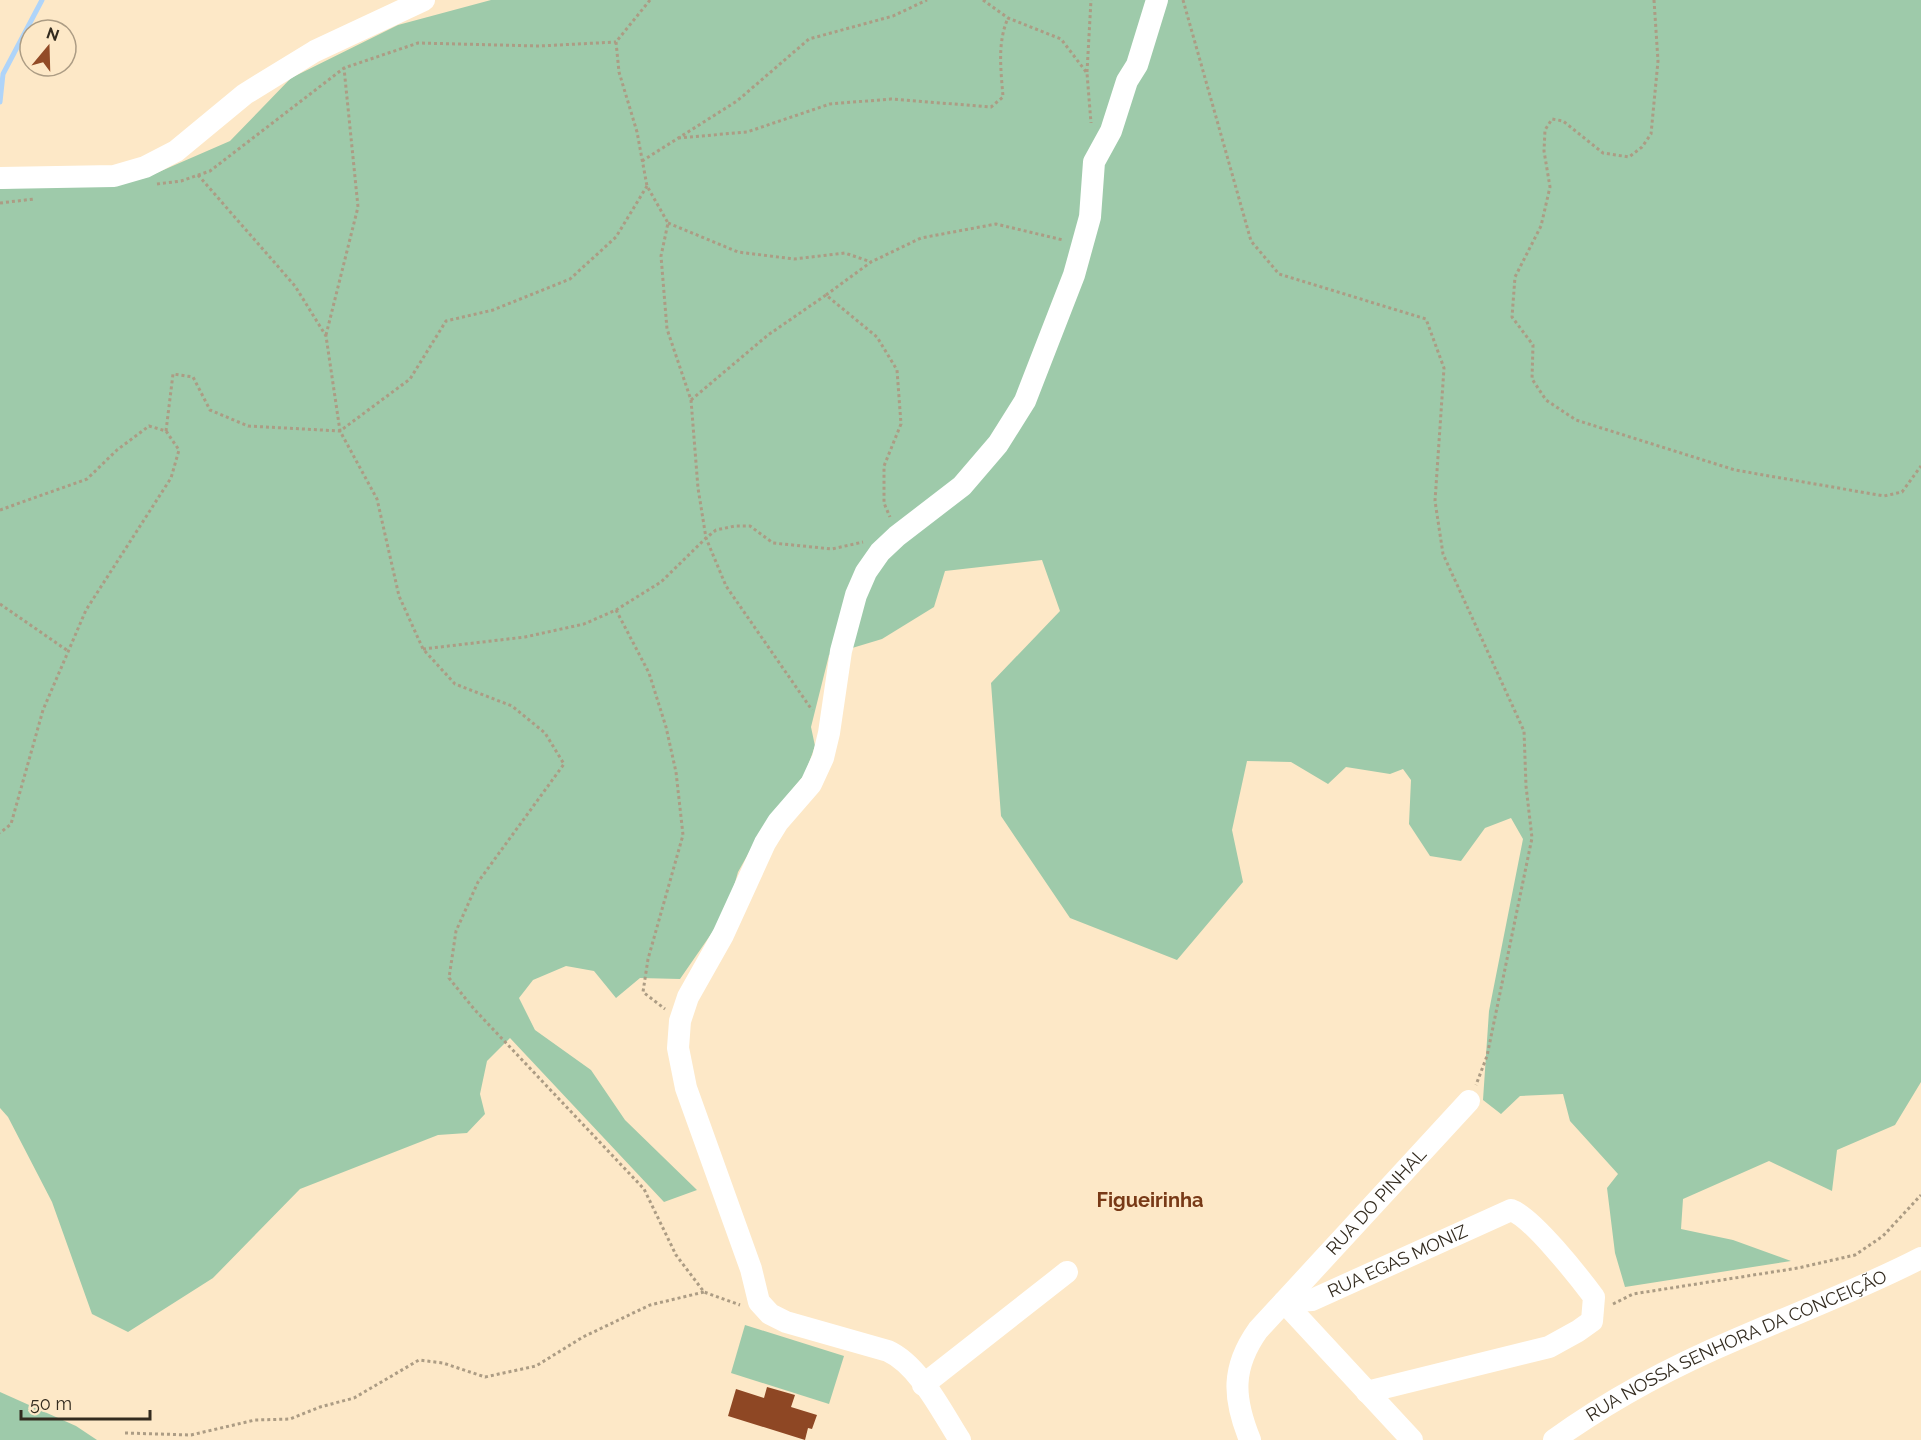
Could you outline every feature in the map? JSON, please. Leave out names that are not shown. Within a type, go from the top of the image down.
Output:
[{"type":"street","points":[[0,178],[114,176],[145,167],[176,151],[244,94],[315,51],[387,8],[424,0]]},
{"type":"street","points":[[960,1440],[909,1365],[896,1355],[786,1322],[770,1314],[759,1302],[751,1269],[686,1088],[678,1048],[680,1021],[687,997],[723,935],[765,843],[778,822],[811,784],[818,771],[829,733],[836,678],[850,613],[866,572],[892,541],[962,486],[998,444],[1030,391],[1070,286],[1090,218],[1094,162],[1111,131],[1127,81],[1137,65],[1156,0]]},
{"type":"street","name":"RUA DO PINHAL","points":[[1250,1440],[1237,1399],[1238,1379],[1242,1360],[1258,1330],[1469,1101]]},
{"type":"street","name":"RUA EGAS MONIZ","points":[[1284,1302],[1312,1300],[1508,1210],[1516,1211],[1527,1220],[1569,1265],[1594,1297],[1592,1321]]},
{"type":"street","name":"RUA NOSSA SENHORA DA CONCEIÇÃO","points":[[1560,1438],[1619,1398],[1670,1370],[1736,1339],[1877,1281],[1921,1258]]},
{"type":"street","points":[[923,1384],[1067,1272]]},
{"type":"street","points":[[1284,1302],[1412,1440]]},
{"type":"street","points":[[1367,1392],[1549,1347],[1592,1321]]},
{"type":"path","points":[[650,0],[616,42],[619,72],[637,132],[647,186],[668,223],[738,252],[794,259],[845,253],[871,262]]},
{"type":"path","points":[[642,161],[737,100],[809,39],[893,16],[927,0]]},
{"type":"path","points":[[983,0],[1008,18],[1061,39],[1087,73]]},
{"type":"path","points":[[1091,0],[1087,73],[1092,129]]},
{"type":"path","points":[[1183,0],[1251,241],[1279,274],[1426,319],[1444,368],[1435,501],[1443,554],[1524,731],[1526,786],[1532,838],[1487,1056],[1469,1101]]},
{"type":"path","points":[[1654,0],[1658,61],[1651,134],[1642,147],[1629,157],[1603,153],[1563,121],[1552,119],[1545,129],[1544,151],[1550,187],[1541,226],[1515,277],[1512,317],[1533,345],[1532,379],[1546,400],[1576,420],[1735,470],[1884,496],[1902,492],[1921,466]]},
{"type":"path","points":[[678,138],[747,132],[830,104],[891,99],[991,107],[1004,97],[1000,64],[1001,33],[1008,18]]},
{"type":"path","points":[[147,185],[181,181],[210,171],[344,68],[418,43],[540,46],[616,42]]},
{"type":"path","points":[[344,68],[358,207],[326,336],[340,431],[377,499],[399,596],[423,649],[455,684],[512,706],[545,734],[564,764],[478,882],[456,931],[449,978],[474,1009],[644,1189],[676,1255],[704,1292],[742,1306],[764,1308]]},
{"type":"path","points":[[198,175],[295,286],[326,336]]},
{"type":"path","points":[[166,431],[173,374],[193,377],[210,410],[248,426],[340,431],[410,379],[446,321],[493,310],[570,279],[616,237],[647,186]]},
{"type":"path","points":[[0,203],[34,199]]},
{"type":"path","points":[[668,223],[661,256],[667,329],[691,400],[698,488],[706,538],[726,586],[829,733]]},
{"type":"path","points":[[691,400],[768,335],[871,262],[921,238],[996,224],[1082,244]]},
{"type":"path","points":[[423,649],[525,637],[584,624],[616,610],[661,582],[716,530],[750,526],[773,543],[832,549],[870,541],[892,541],[884,503],[884,466],[901,424],[897,370],[877,337],[826,295]]},
{"type":"path","points":[[0,510],[87,479],[117,450],[149,426],[166,431],[179,450],[171,478],[86,610],[43,710],[10,824],[0,833]]},
{"type":"path","points":[[0,604],[68,651]]},
{"type":"path","points":[[616,610],[649,673],[666,727],[676,772],[683,835],[648,959],[643,992],[680,1021]]},
{"type":"path","points":[[1592,1321],[1614,1303],[1633,1294],[1798,1268],[1855,1255],[1883,1236],[1921,1195]]},
{"type":"path","points":[[125,1433],[191,1435],[255,1420],[290,1419],[320,1407],[354,1398],[419,1360],[443,1364],[485,1377],[536,1365],[583,1337],[650,1305],[704,1292]]},
{"type":"green space","points":[[491,0],[1921,0],[1921,1082],[1895,1125],[1837,1150],[1832,1191],[1769,1161],[1683,1199],[1681,1229],[1733,1240],[1791,1261],[1625,1287],[1615,1253],[1607,1188],[1618,1174],[1570,1121],[1563,1094],[1520,1096],[1501,1114],[1483,1100],[1489,1011],[1523,839],[1511,818],[1485,828],[1461,861],[1430,856],[1409,824],[1411,780],[1403,769],[1390,774],[1346,767],[1328,784],[1291,762],[1247,761],[1232,830],[1243,882],[1177,960],[1070,918],[1001,816],[991,683],[1060,611],[1042,560],[945,571],[934,607],[882,639],[829,655],[811,727],[815,746],[805,774],[768,819],[738,872],[727,911],[680,979],[640,978],[616,998],[594,971],[566,966],[533,980],[519,998],[535,1030],[591,1070],[625,1120],[697,1190],[664,1202],[510,1038],[487,1061],[480,1094],[485,1114],[467,1133],[438,1135],[300,1189],[213,1278],[128,1332],[92,1314],[52,1202],[8,1117],[0,1108],[0,189],[145,178],[230,141],[291,78],[398,25]]},
{"type":"green space","points":[[745,1325],[844,1356],[829,1404],[731,1373]]},
{"type":"green space","points":[[0,1392],[76,1426],[97,1440],[0,1440]]},
{"type":"building","points":[[767,1387],[795,1395],[791,1407],[817,1415],[812,1429],[808,1428],[805,1440],[728,1416],[736,1389],[764,1398]]},
{"type":"waterway","points":[[0,102],[3,74],[42,0]]},
{"type":"district","name":"Figueirinha","points":[[1150,1200]]}]
